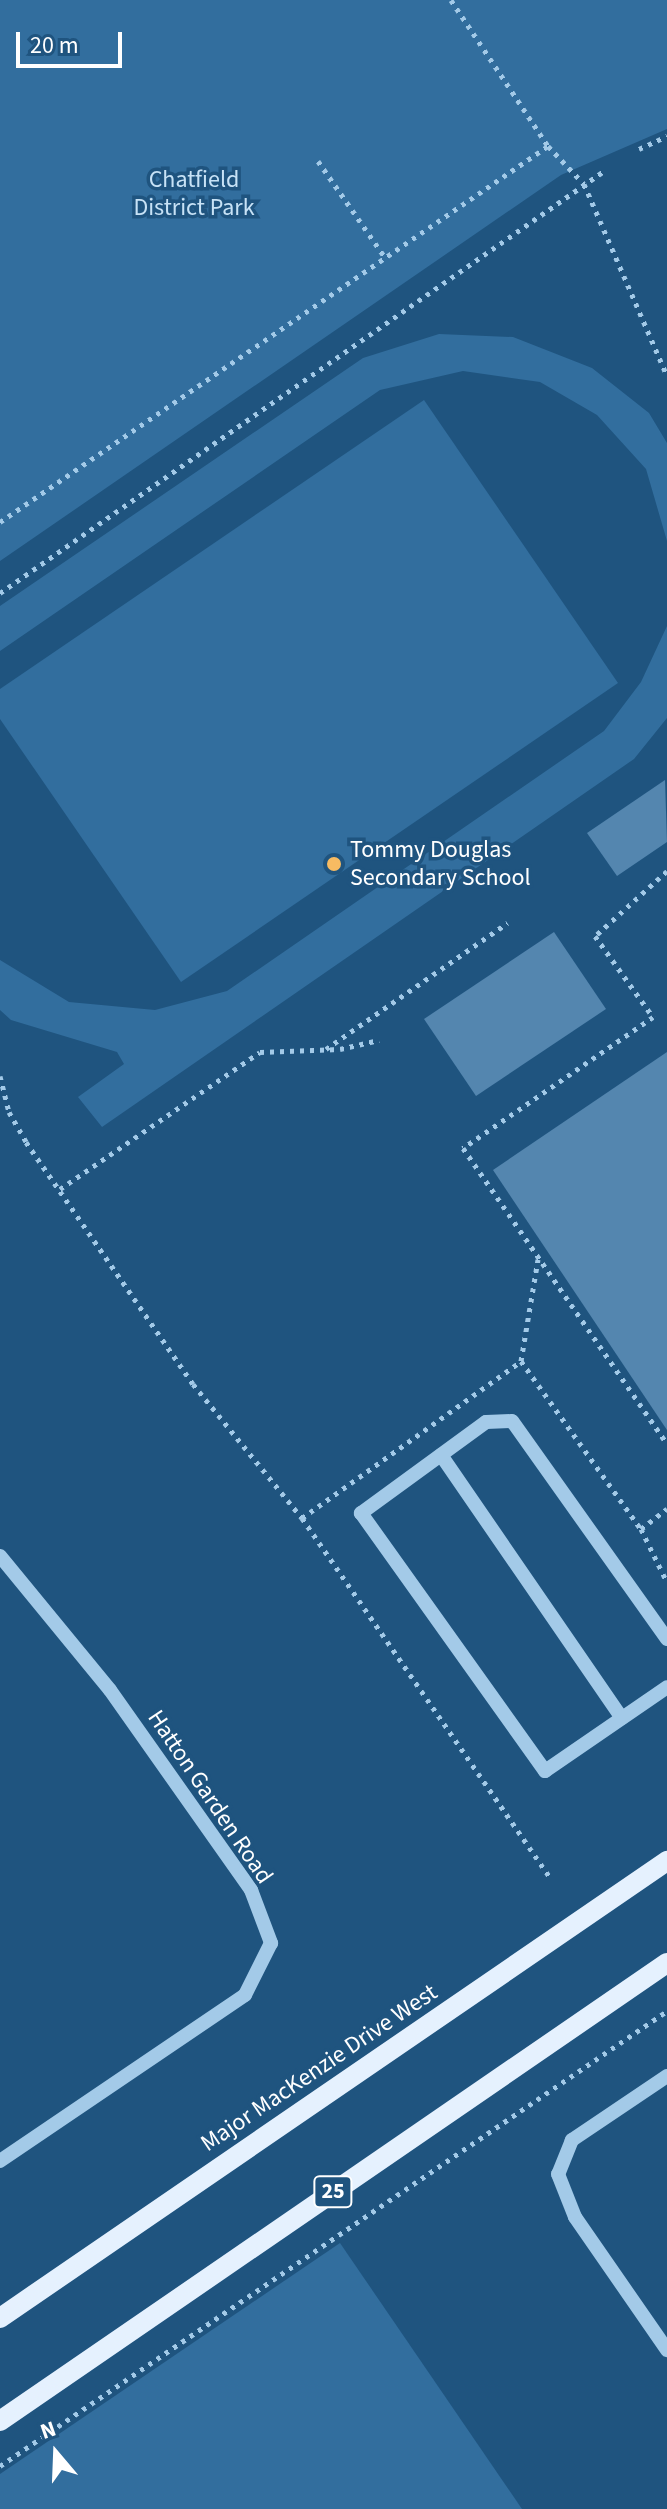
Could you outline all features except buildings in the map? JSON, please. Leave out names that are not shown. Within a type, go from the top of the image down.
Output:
[{"type":"main road","name":"Major MacKenzie Drive West","points":[[0,2318],[667,1861]]},
{"type":"main road","name":"25","points":[[0,2421],[667,1963]]},
{"type":"street","points":[[667,1639],[512,1421],[486,1422],[361,1513],[545,1771],[667,1687]]},
{"type":"street","points":[[441,1455],[622,1718]]},
{"type":"street","name":"Hatton Garden Road","points":[[0,1556],[110,1690],[251,1890],[271,1943],[245,1995],[0,2161]]},
{"type":"street","points":[[667,2076],[572,2140],[558,2174],[575,2217],[667,2350]]},
{"type":"path","points":[[451,0],[496,62],[548,146],[584,184],[667,376]]},
{"type":"path","points":[[639,149],[667,136]]},
{"type":"path","points":[[0,522],[548,146]]},
{"type":"path","points":[[318,161],[386,259]]},
{"type":"path","points":[[0,593],[604,171]]},
{"type":"path","points":[[667,871],[595,936],[653,1017],[463,1148],[667,1444]]},
{"type":"path","points":[[325,1050],[507,923]]},
{"type":"path","points":[[60,1189],[260,1052],[325,1050],[379,1040]]},
{"type":"path","points":[[0,1076],[9,1112],[193,1384],[302,1518],[551,1879]]},
{"type":"path","points":[[538,1258],[521,1361],[641,1529],[667,1582]]},
{"type":"path","points":[[302,1518],[521,1361]]},
{"type":"path","points":[[641,1529],[667,1509]]},
{"type":"path","points":[[0,2466],[667,2011]]},
{"type":"green space","name":"Chatfield District Park","points":[[0,0],[667,0],[667,129],[561,175],[0,561]]},
{"type":"green space","points":[[439,334],[513,337],[592,368],[649,413],[667,443],[667,541],[646,469],[597,415],[540,382],[463,371],[380,390],[0,651],[0,606],[363,358]]},
{"type":"green space","points":[[424,400],[618,683],[181,982],[0,719],[0,689]]},
{"type":"green space","points":[[667,626],[667,718],[634,759],[102,1127],[78,1097],[124,1064],[117,1052],[11,1020],[0,1010],[0,960],[69,1002],[155,1010],[227,991],[604,731],[641,682]]},
{"type":"green space","points":[[340,2243],[522,2509],[0,2509],[0,2474]]},
{"type":"place","name":"Tommy Douglas Secondary School","points":[[334,864]]}]
